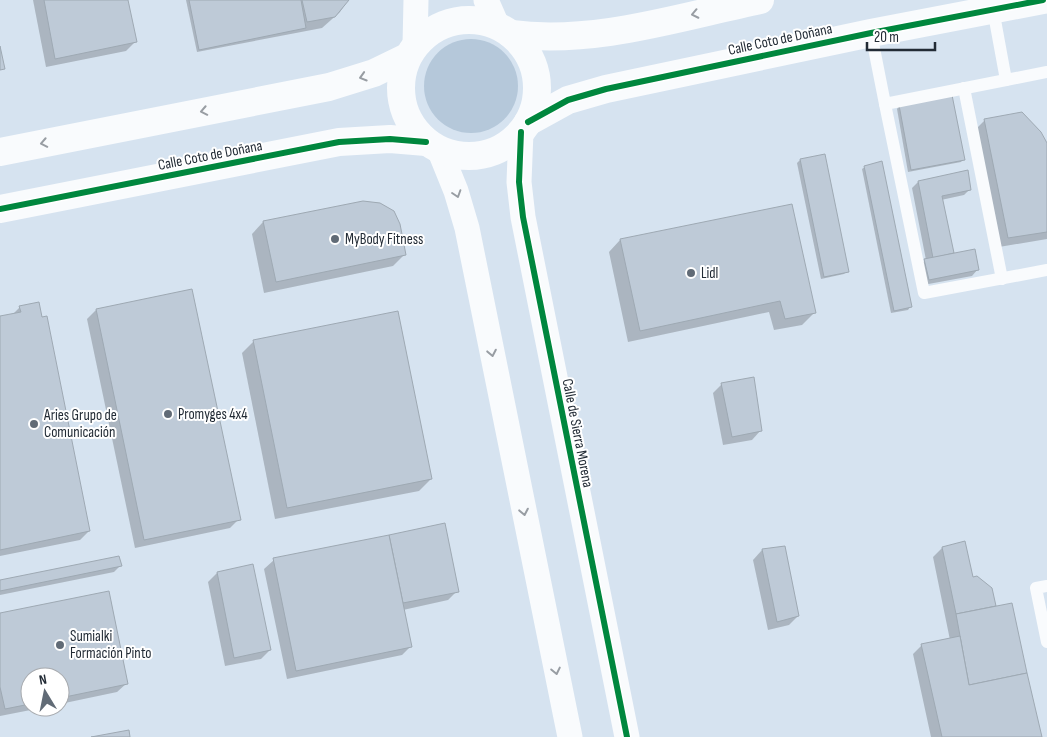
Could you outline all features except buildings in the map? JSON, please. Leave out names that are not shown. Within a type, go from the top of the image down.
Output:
[{"type":"street","points":[[416,0],[411,51],[400,80],[402,103],[411,124],[432,145],[456,191],[466,228],[570,737]]},
{"type":"street","points":[[432,145],[460,156],[483,154],[504,146],[525,127],[536,99],[536,75],[528,52],[504,29],[486,0]]},
{"type":"street","points":[[0,152],[330,86],[374,73],[411,51],[432,30],[453,21],[475,19],[504,29],[543,38],[596,35],[760,0]]},
{"type":"street","name":"Calle Coto de Doñana","points":[[525,127],[568,100],[606,89],[871,33],[1043,0]]},
{"type":"street","name":"Calle de Sierra Morena","points":[[525,127],[519,182],[522,217],[627,737]]},
{"type":"street","name":"Calle Coto de Doñana","points":[[0,209],[339,142],[390,139],[432,145]]},
{"type":"lane","points":[[993,9],[1006,80]]},
{"type":"lane","points":[[871,33],[924,293],[1047,270]]},
{"type":"lane","points":[[885,104],[1047,72]]},
{"type":"lane","points":[[964,88],[1002,278]]},
{"type":"lane","points":[[1047,586],[1036,588],[1047,642]]},
{"type":"shaded area","points":[[471,39],[489,42],[505,52],[515,68],[518,86],[515,104],[505,120],[489,130],[471,133],[453,130],[437,120],[427,104],[424,86],[427,68],[437,52],[453,42]]},
{"type":"cycle path","points":[[528,122],[568,100],[606,89],[871,33],[1043,0]]},
{"type":"cycle path","points":[[521,132],[519,182],[523,217],[627,737]]},
{"type":"cycle path","points":[[0,209],[339,142],[390,139],[426,142]]},
{"type":"place","name":"MyBody Fitness","points":[[335,239]]},
{"type":"place","name":"Lidl","points":[[691,273]]},
{"type":"place","name":"Promyges 4x4","points":[[168,414]]},
{"type":"place","name":"Aries Grupo de Comunicación","points":[[34,424]]},
{"type":"place","name":"Sumialki Formación Pinto","points":[[60,645]]}]
